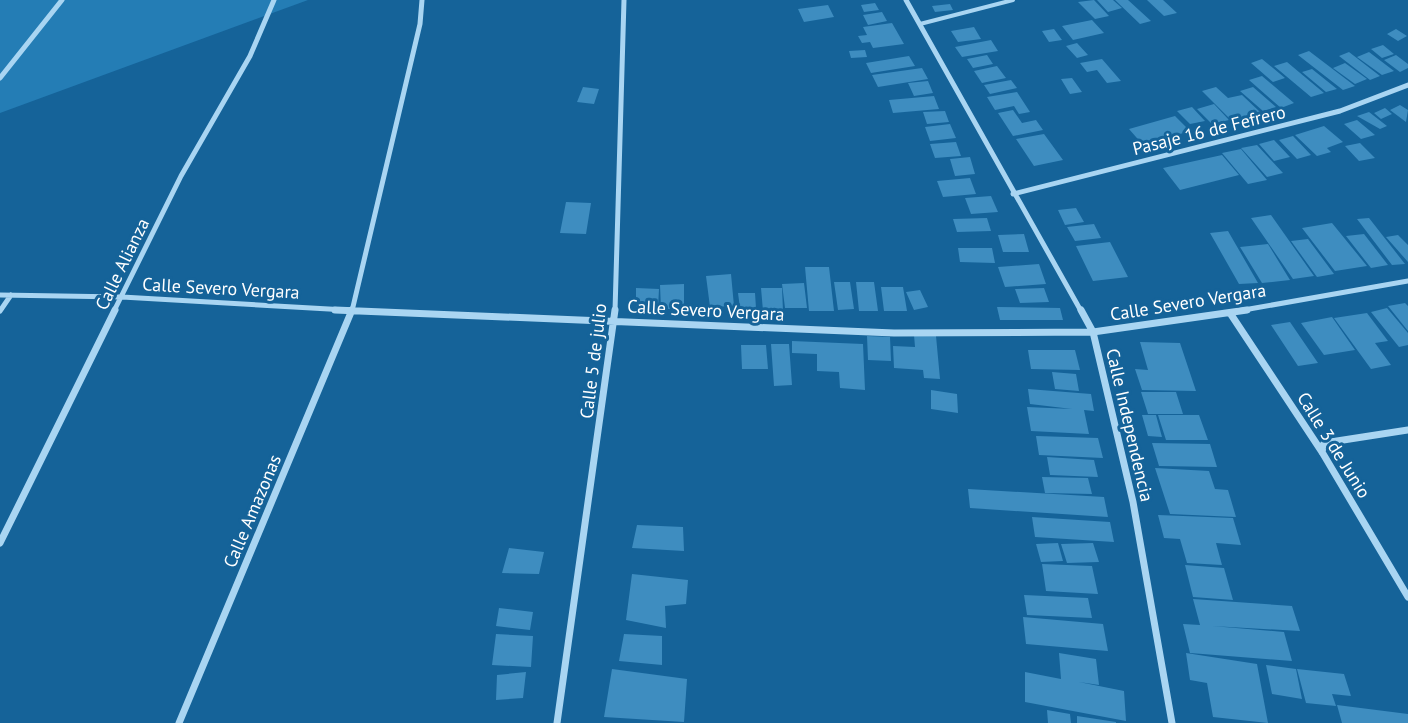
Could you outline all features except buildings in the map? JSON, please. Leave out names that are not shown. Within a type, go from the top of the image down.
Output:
[{"type":"street","points":[[0,78],[62,0]]},
{"type":"street","name":"Calle Alianza","points":[[0,543],[181,176],[250,56],[274,0]]},
{"type":"street","name":"Calle Amazonas","points":[[180,723],[352,311],[420,24],[422,0]]},
{"type":"street","name":"Calle 5 de julio","points":[[558,723],[615,321],[624,0]]},
{"type":"street","name":"Calle Independencia","points":[[906,0],[1013,194],[1093,332],[1133,502],[1172,723]]},
{"type":"street","name":"Pasaje 16 de Fefrero","points":[[1013,194],[1340,111],[1408,85]]},
{"type":"street","name":"Calle Severo Vergara","points":[[0,295],[122,297],[352,311],[894,333],[1093,332],[1230,312],[1408,281]]},
{"type":"street","points":[[0,311],[11,295]]},
{"type":"street","name":"Calle 3 de Junio","points":[[1230,312],[1322,452],[1408,597]]},
{"type":"street","points":[[1322,452],[1324,443],[1408,430]]},
{"type":"lane","points":[[920,24],[1013,0]]},
{"type":"shaded area","points":[[0,0],[308,0],[0,113]]}]
